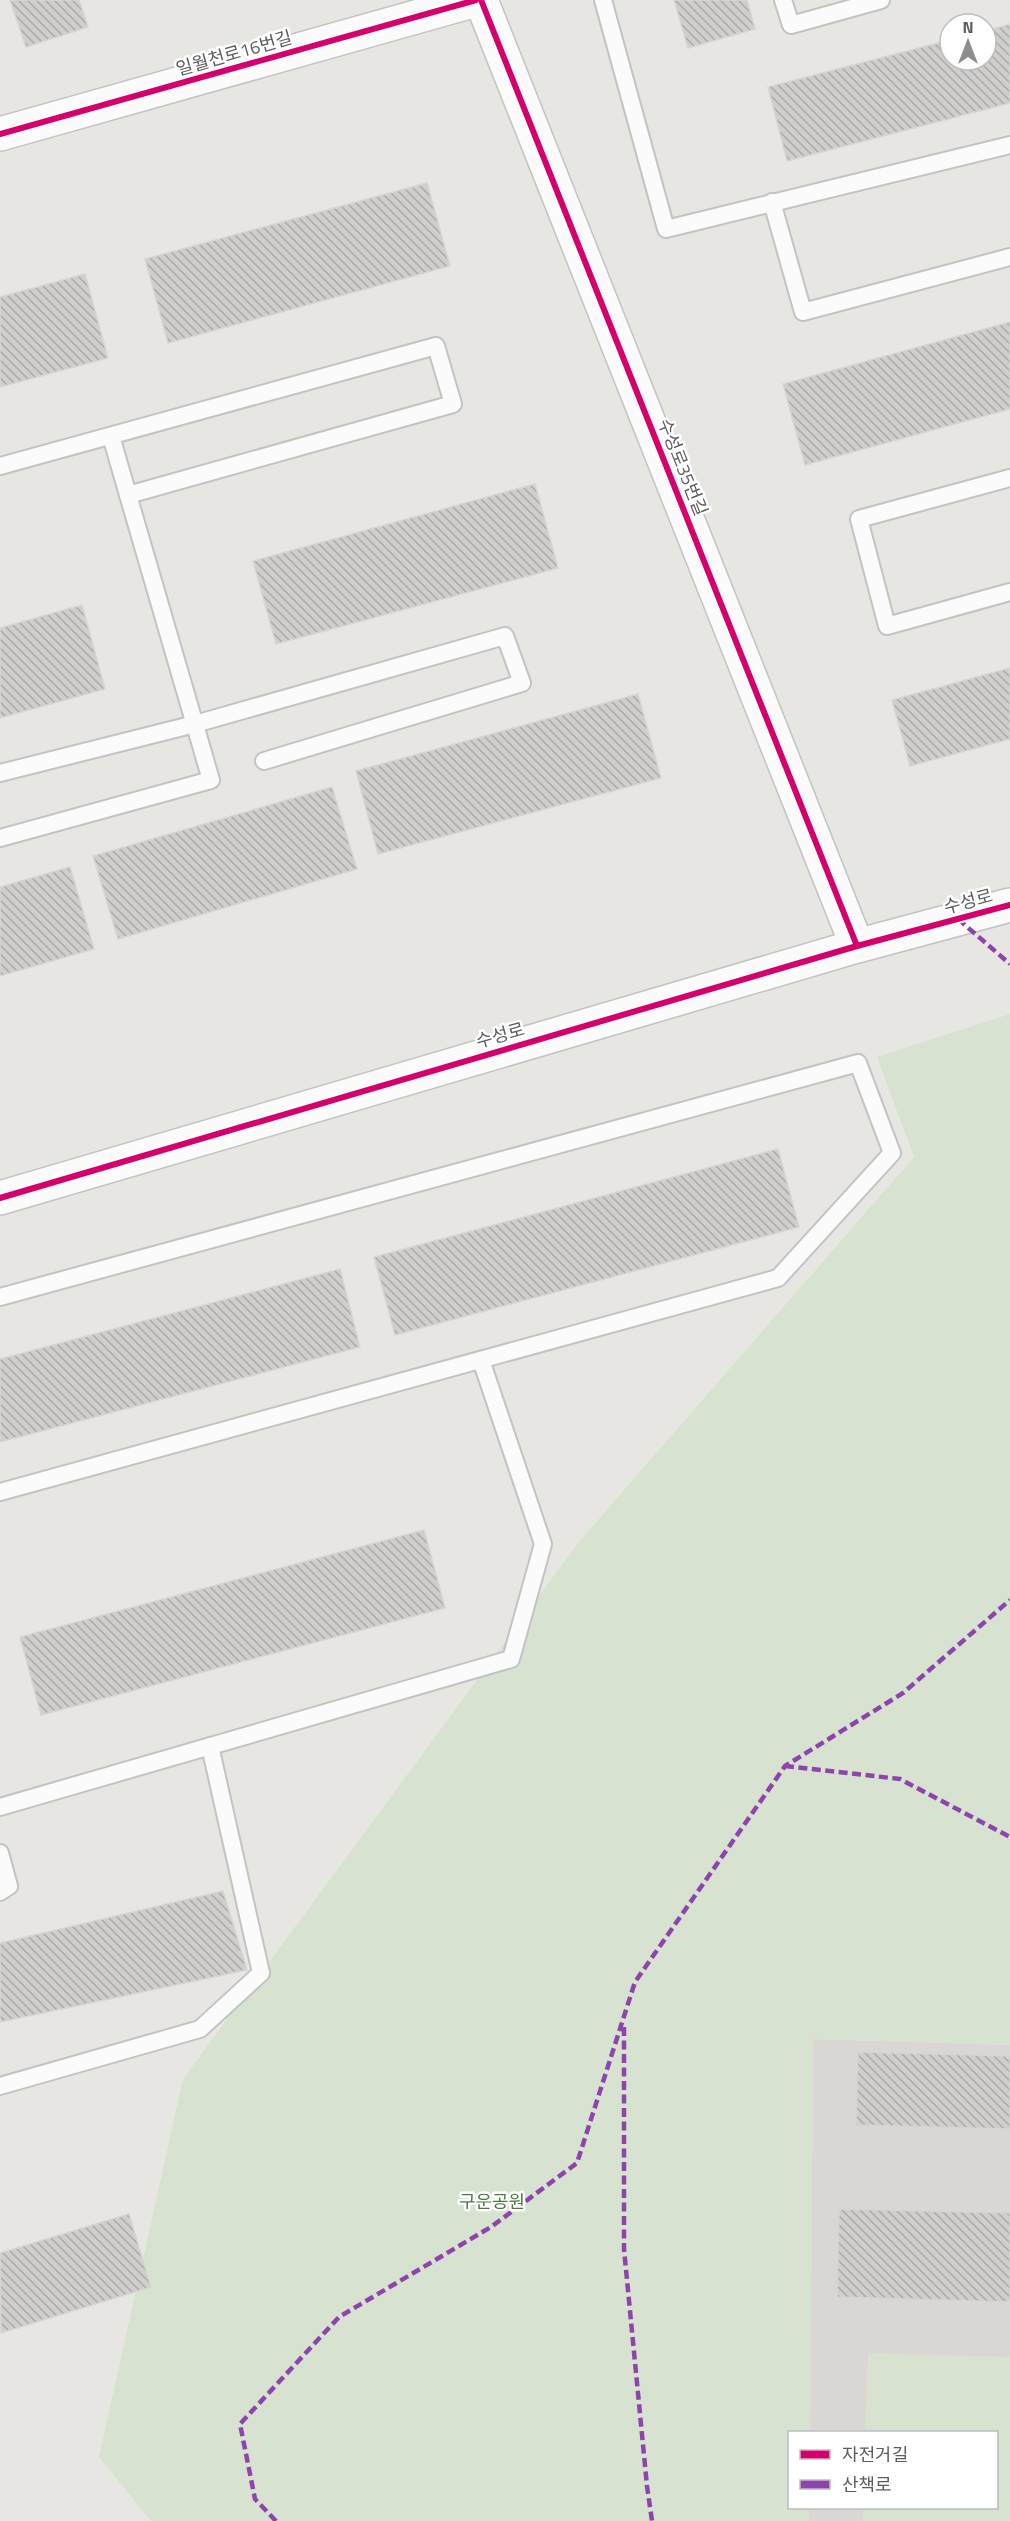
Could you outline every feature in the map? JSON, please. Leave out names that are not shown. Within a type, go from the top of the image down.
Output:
[{"type":"street","name":"일월천로16번길","points":[[0,134],[476,0]]},
{"type":"street","name":"수성로35번길","points":[[481,0],[857,946]]},
{"type":"street","name":"수성로","points":[[0,1198],[857,946],[1010,905]]},
{"type":"lane","points":[[603,0],[666,229],[1010,145]]},
{"type":"lane","points":[[783,0],[791,25],[881,0]]},
{"type":"lane","points":[[772,202],[803,312],[1010,257]]},
{"type":"lane","points":[[0,466],[436,345],[453,404],[128,495]]},
{"type":"lane","points":[[0,838],[211,780],[111,436]]},
{"type":"lane","points":[[1010,478],[859,519],[886,626],[1010,592]]},
{"type":"lane","points":[[0,773],[195,724],[505,636],[522,683],[264,760]]},
{"type":"lane","points":[[0,1297],[858,1063],[892,1153],[778,1278],[0,1492]]},
{"type":"lane","points":[[0,1807],[511,1659],[543,1544],[481,1360]]},
{"type":"lane","points":[[0,2086],[200,2029],[261,1973],[210,1746]]},
{"type":"lane","points":[[0,1853],[9,1886],[0,1892]]},
{"type":"shaded area","points":[[813,2039],[1010,2045],[1010,2521],[809,2521],[809,2509],[998,2509],[998,2431],[810,2431]]},
{"type":"green space","name":"구운공원","points":[[1010,1014],[1010,2045],[813,2039],[810,2431],[788,2431],[788,2509],[809,2509],[809,2521],[151,2521],[99,2457],[183,2079],[578,1543],[914,1157],[877,1057]]},
{"type":"green space","points":[[868,2353],[1010,2357],[1010,2521],[863,2521],[863,2509],[998,2509],[998,2431],[865,2431]]},
{"type":"building","points":[[10,0],[79,0],[88,27],[26,47]]},
{"type":"building","points":[[674,0],[747,0],[755,29],[688,48]]},
{"type":"building","points":[[1010,24],[1010,103],[787,161],[768,87],[938,43],[938,72],[998,72],[998,28]]},
{"type":"building","points":[[427,183],[450,266],[168,343],[145,259]]},
{"type":"building","points":[[85,274],[108,358],[0,387],[0,297]]},
{"type":"building","points":[[1010,322],[1010,409],[805,465],[783,384]]},
{"type":"building","points":[[535,484],[558,568],[276,644],[253,561]]},
{"type":"building","points":[[82,605],[105,689],[0,718],[0,628]]},
{"type":"building","points":[[1010,668],[1010,739],[910,766],[892,700]]},
{"type":"building","points":[[638,694],[661,778],[378,854],[356,771]]},
{"type":"building","points":[[332,787],[357,869],[118,939],[93,856]]},
{"type":"building","points":[[70,867],[94,949],[0,976],[0,887]]},
{"type":"building","points":[[778,1149],[799,1227],[395,1335],[374,1257]]},
{"type":"building","points":[[340,1269],[360,1347],[0,1442],[0,1359]]},
{"type":"building","points":[[424,1530],[445,1608],[41,1715],[20,1637]]},
{"type":"building","points":[[223,1891],[247,1970],[0,2022],[0,1943]]},
{"type":"building","points":[[858,2052],[1010,2056],[1010,2129],[856,2125]]},
{"type":"building","points":[[839,2209],[1010,2213],[1010,2302],[837,2297]]},
{"type":"building","points":[[129,2214],[151,2287],[1,2333],[0,2253]]},
{"type":"marked path","points":[[958,919],[1010,964]]},
{"type":"marked path","points":[[276,2521],[255,2499],[240,2424],[339,2317],[491,2227],[577,2163],[635,1982],[785,1766],[903,1693],[1010,1600]]},
{"type":"marked path","points":[[785,1766],[900,1779],[1010,1837]]},
{"type":"marked path","points":[[624,2027],[624,2249],[652,2521]]},
{"type":"cycle path","points":[[0,134],[476,0]]},
{"type":"cycle path","points":[[481,0],[857,946]]},
{"type":"cycle path","points":[[0,1198],[857,946],[1010,905]]}]
